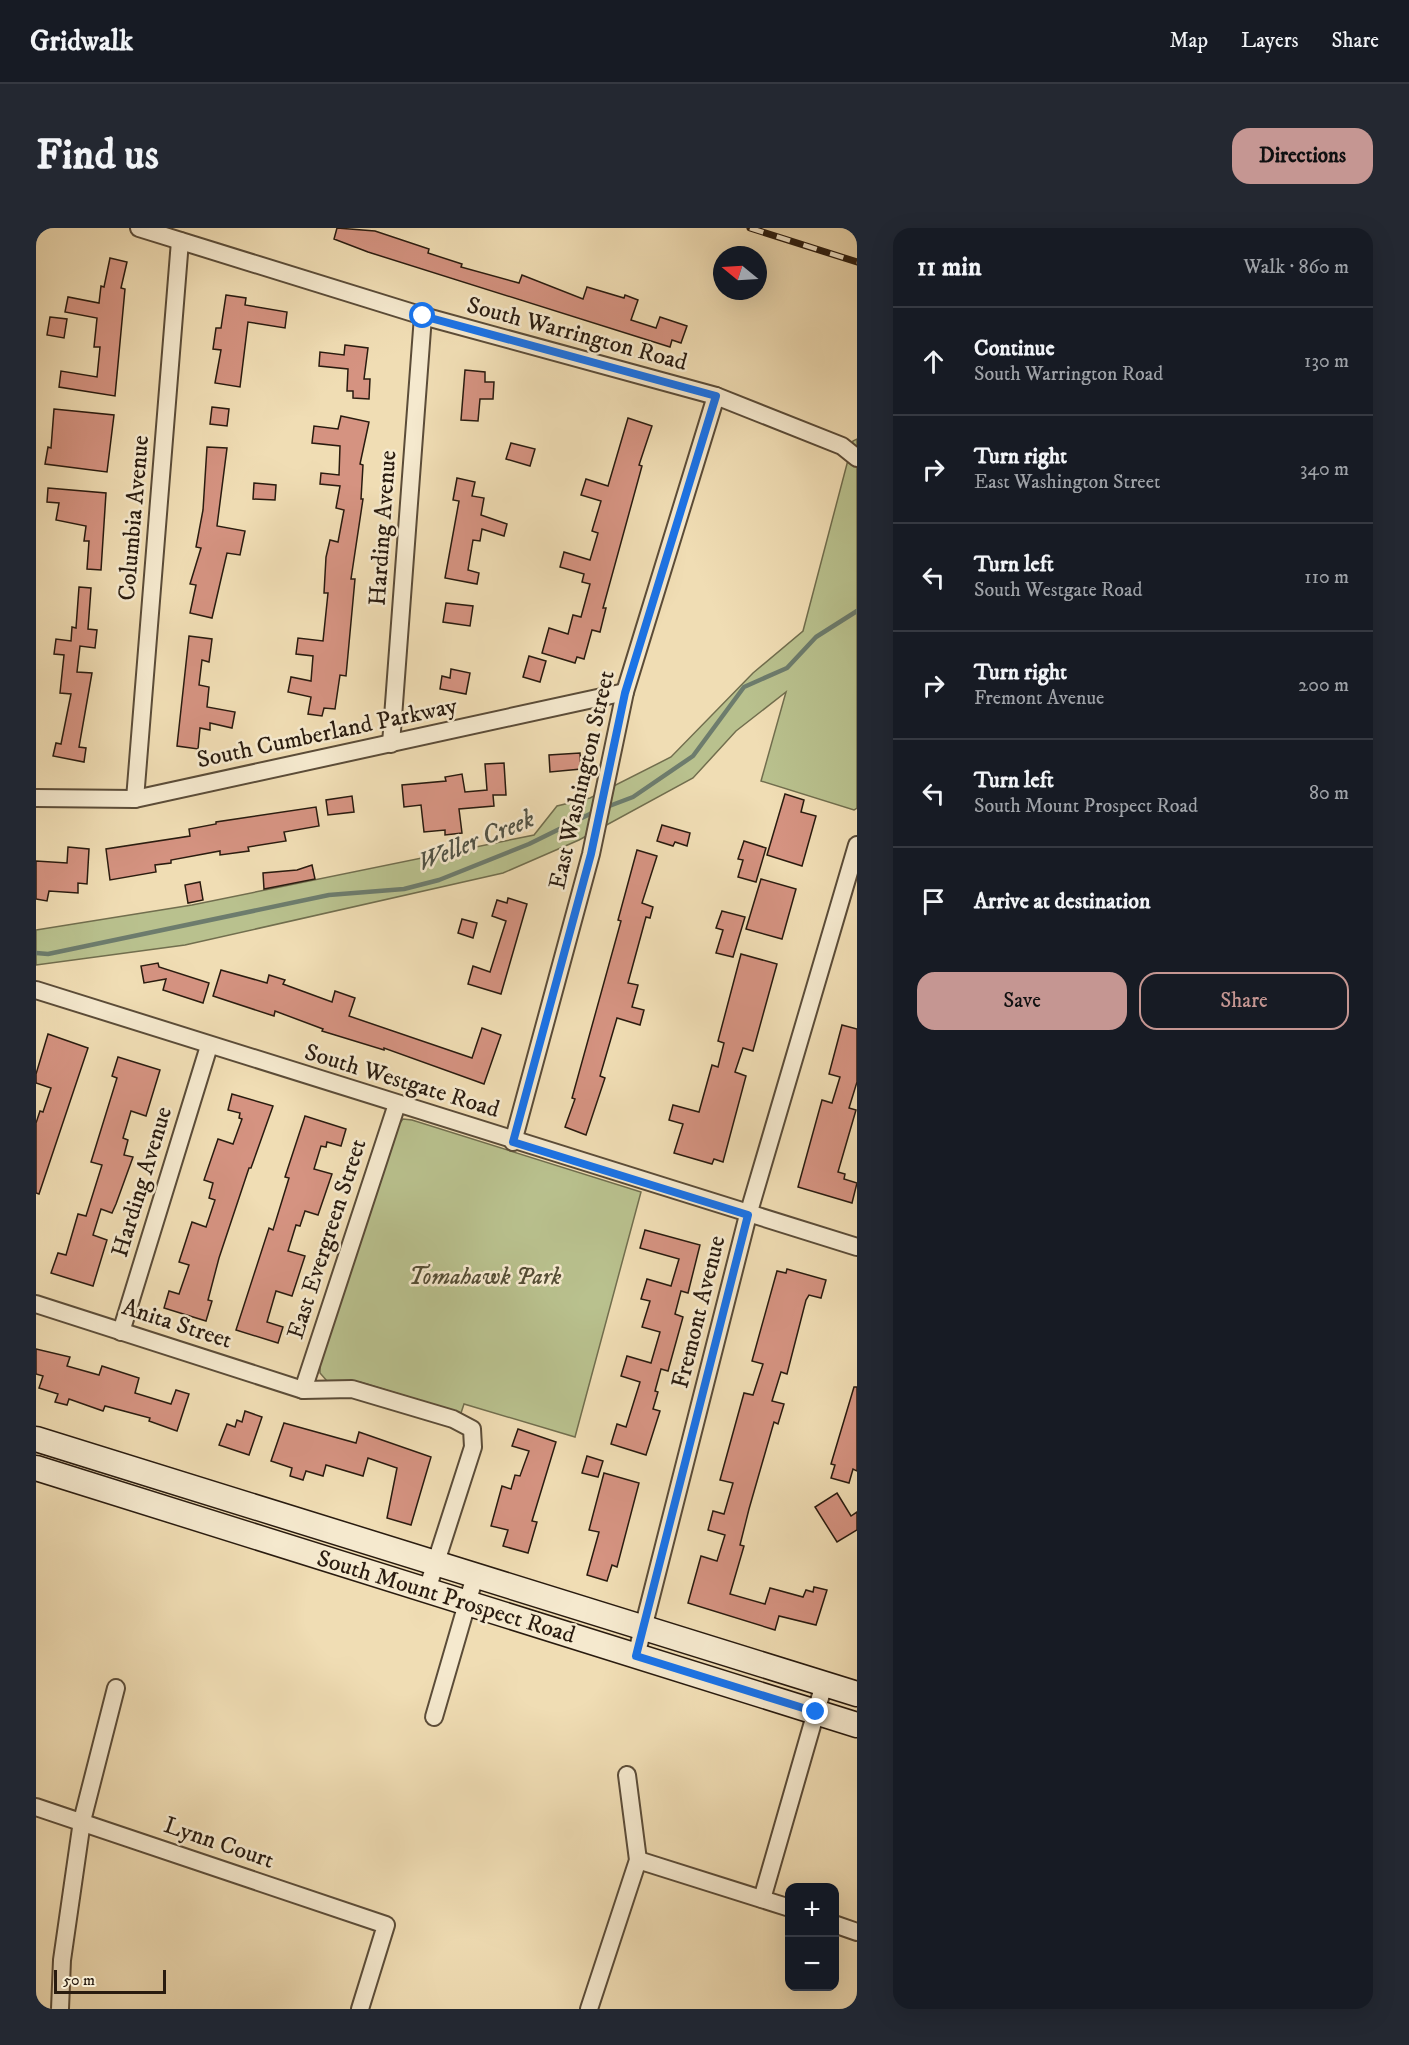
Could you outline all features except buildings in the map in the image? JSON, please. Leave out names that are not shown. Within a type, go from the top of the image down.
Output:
[{"type":"main road","name":"South Mount Prospect Road","points":[[36,1439],[857,1694]]},
{"type":"main road","name":"South Mount Prospect Road","points":[[36,1468],[857,1725]]},
{"type":"street","name":"South Warrington Road","points":[[140,228],[423,316],[716,396],[842,446],[857,458]]},
{"type":"street","name":"Columbia Avenue","points":[[135,799],[180,241]]},
{"type":"street","name":"Harding Avenue","points":[[391,744],[423,316]]},
{"type":"street","name":"East Washington Street","points":[[513,1142],[604,802],[625,693],[716,396]]},
{"type":"street","name":"South Cumberland Parkway","points":[[36,798],[135,799],[625,693]]},
{"type":"street","name":"Fremont Avenue","points":[[636,1656],[748,1215],[857,845]]},
{"type":"street","name":"South Westgate Road","points":[[36,990],[513,1142],[857,1247]]},
{"type":"street","name":"Harding Avenue","points":[[121,1332],[209,1046]]},
{"type":"street","name":"East Evergreen Street","points":[[303,1390],[398,1104]]},
{"type":"street","name":"Anita Street","points":[[36,1304],[303,1390],[352,1389],[453,1419],[472,1429],[473,1447],[436,1565]]},
{"type":"street","points":[[427,1590],[436,1565]]},
{"type":"street","points":[[434,1717],[475,1576]]},
{"type":"street","points":[[762,1899],[825,1684]]},
{"type":"street","points":[[60,2009],[62,1960],[82,1821],[116,1688]]},
{"type":"street","points":[[589,2009],[638,1860],[627,1775]]},
{"type":"street","name":"Lynn Court","points":[[36,1807],[386,1925],[360,2009]]},
{"type":"street","points":[[638,1860],[785,1907]]},
{"type":"street","points":[[839,1926],[857,1932]]},
{"type":"green space","name":"Weller Creek","points":[[857,439],[857,808],[854,810],[761,781],[786,692],[736,731],[693,778],[579,840],[503,873],[185,945],[36,965],[36,930],[192,905],[534,835],[557,806],[590,798],[671,757],[753,673],[803,631],[853,441]]},
{"type":"green space","name":"Tomahawk Park","points":[[403,1119],[641,1192],[575,1437],[464,1404],[461,1413],[360,1382],[327,1381],[320,1373],[320,1362],[395,1129]]},
{"type":"waterway","name":"Weller Creek","points":[[604,808],[633,797],[693,756],[744,687],[787,668],[816,637],[857,611]]},
{"type":"waterway","name":"Weller Creek","points":[[36,953],[48,954],[329,895],[404,889],[439,880],[529,844],[596,811]]},
{"type":"railway","points":[[750,228],[857,262]]},
{"type":"route","points":[[423,316],[716,396],[625,693],[604,802],[513,1142],[748,1215],[636,1656],[816,1712]]}]
